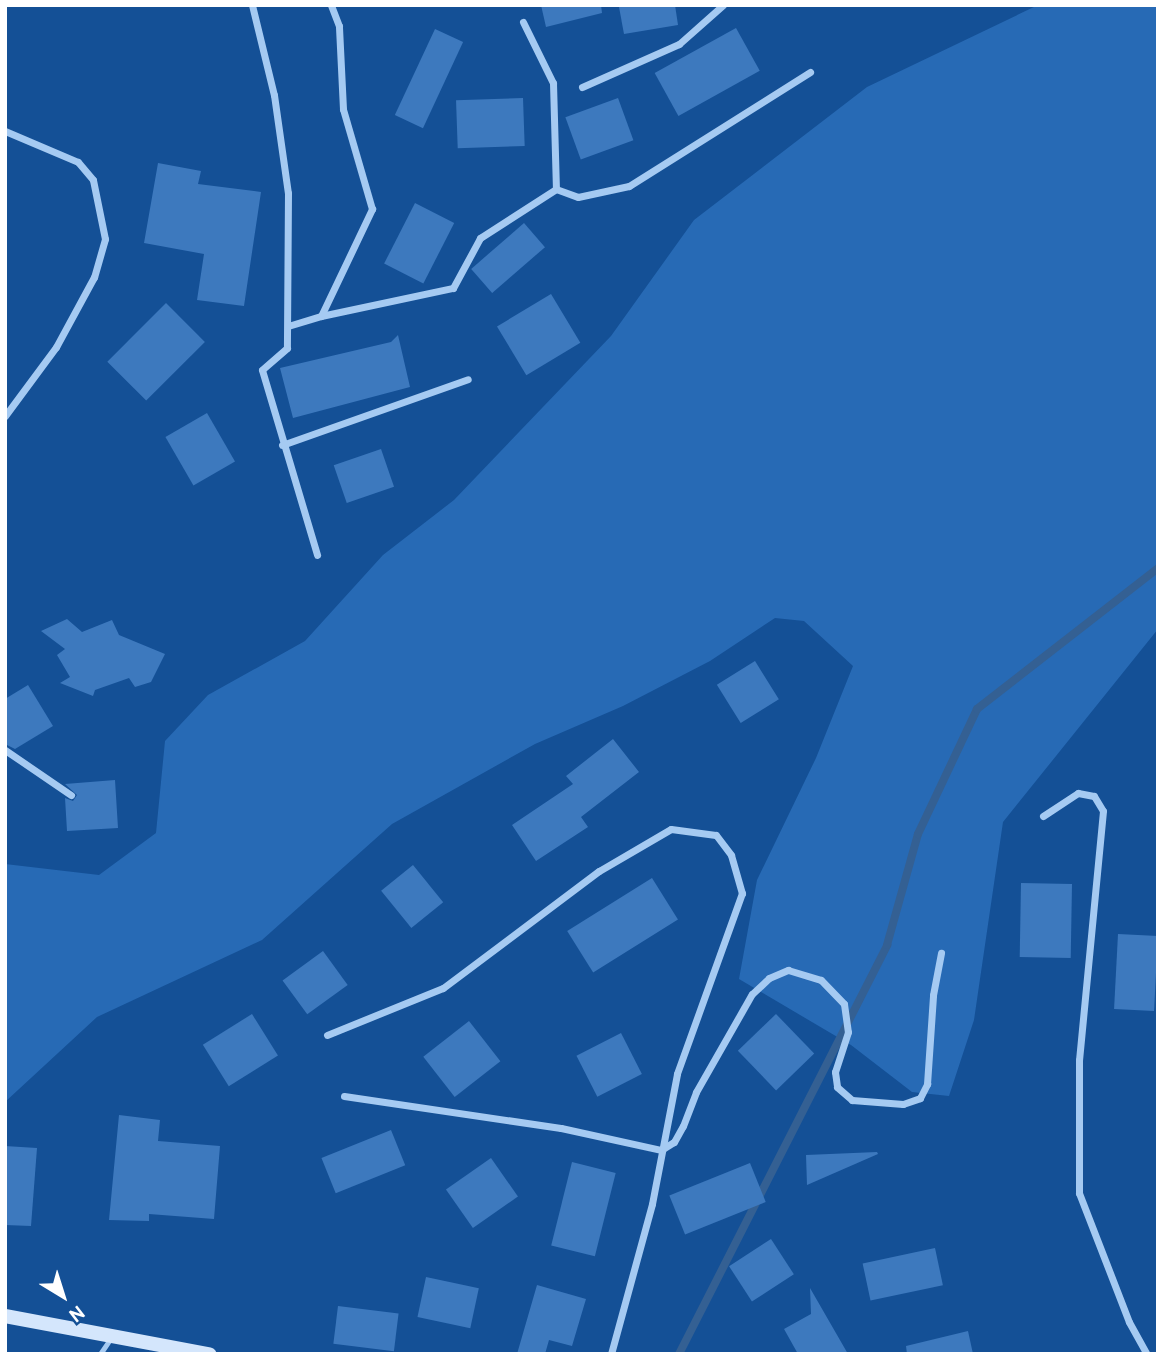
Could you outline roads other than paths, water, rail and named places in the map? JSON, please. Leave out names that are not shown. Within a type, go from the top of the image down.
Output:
[{"type":"main road","points":[[5,1316],[209,1354]]},
{"type":"street","points":[[252,5],[274,95],[288,193],[287,348],[261,370],[317,555]]},
{"type":"street","points":[[321,316],[372,209],[343,109],[339,26],[331,5]]},
{"type":"street","points":[[582,87],[679,44],[723,5]]},
{"type":"street","points":[[523,22],[553,83],[556,189]]},
{"type":"street","points":[[556,189],[578,197],[629,186],[810,72]]},
{"type":"street","points":[[5,131],[78,162],[93,180],[105,239],[94,277],[56,346],[5,416]]},
{"type":"street","points":[[288,326],[321,316],[453,288],[480,238],[556,189]]},
{"type":"street","points":[[282,445],[468,379]]},
{"type":"street","points":[[5,750],[71,795]]},
{"type":"street","points":[[1043,816],[1078,793],[1094,796],[1103,811],[1079,1060],[1079,1193],[1129,1322],[1147,1354]]},
{"type":"street","points":[[327,1035],[443,988],[599,871],[671,829],[716,835],[732,855],[742,893],[677,1074],[660,1150],[652,1204],[611,1354]]},
{"type":"street","points":[[344,1096],[561,1128],[660,1150],[674,1142],[696,1092],[752,995],[769,978],[788,970],[821,980],[844,1004],[848,1032],[835,1072],[836,1087],[852,1100],[874,1104],[903,1104],[920,1098],[927,1084],[933,995],[941,953]]},
{"type":"lane","points":[[100,1354],[113,1335]]},
{"type":"waterway","points":[[679,1354],[887,945],[918,834],[977,709],[1158,568]]}]
